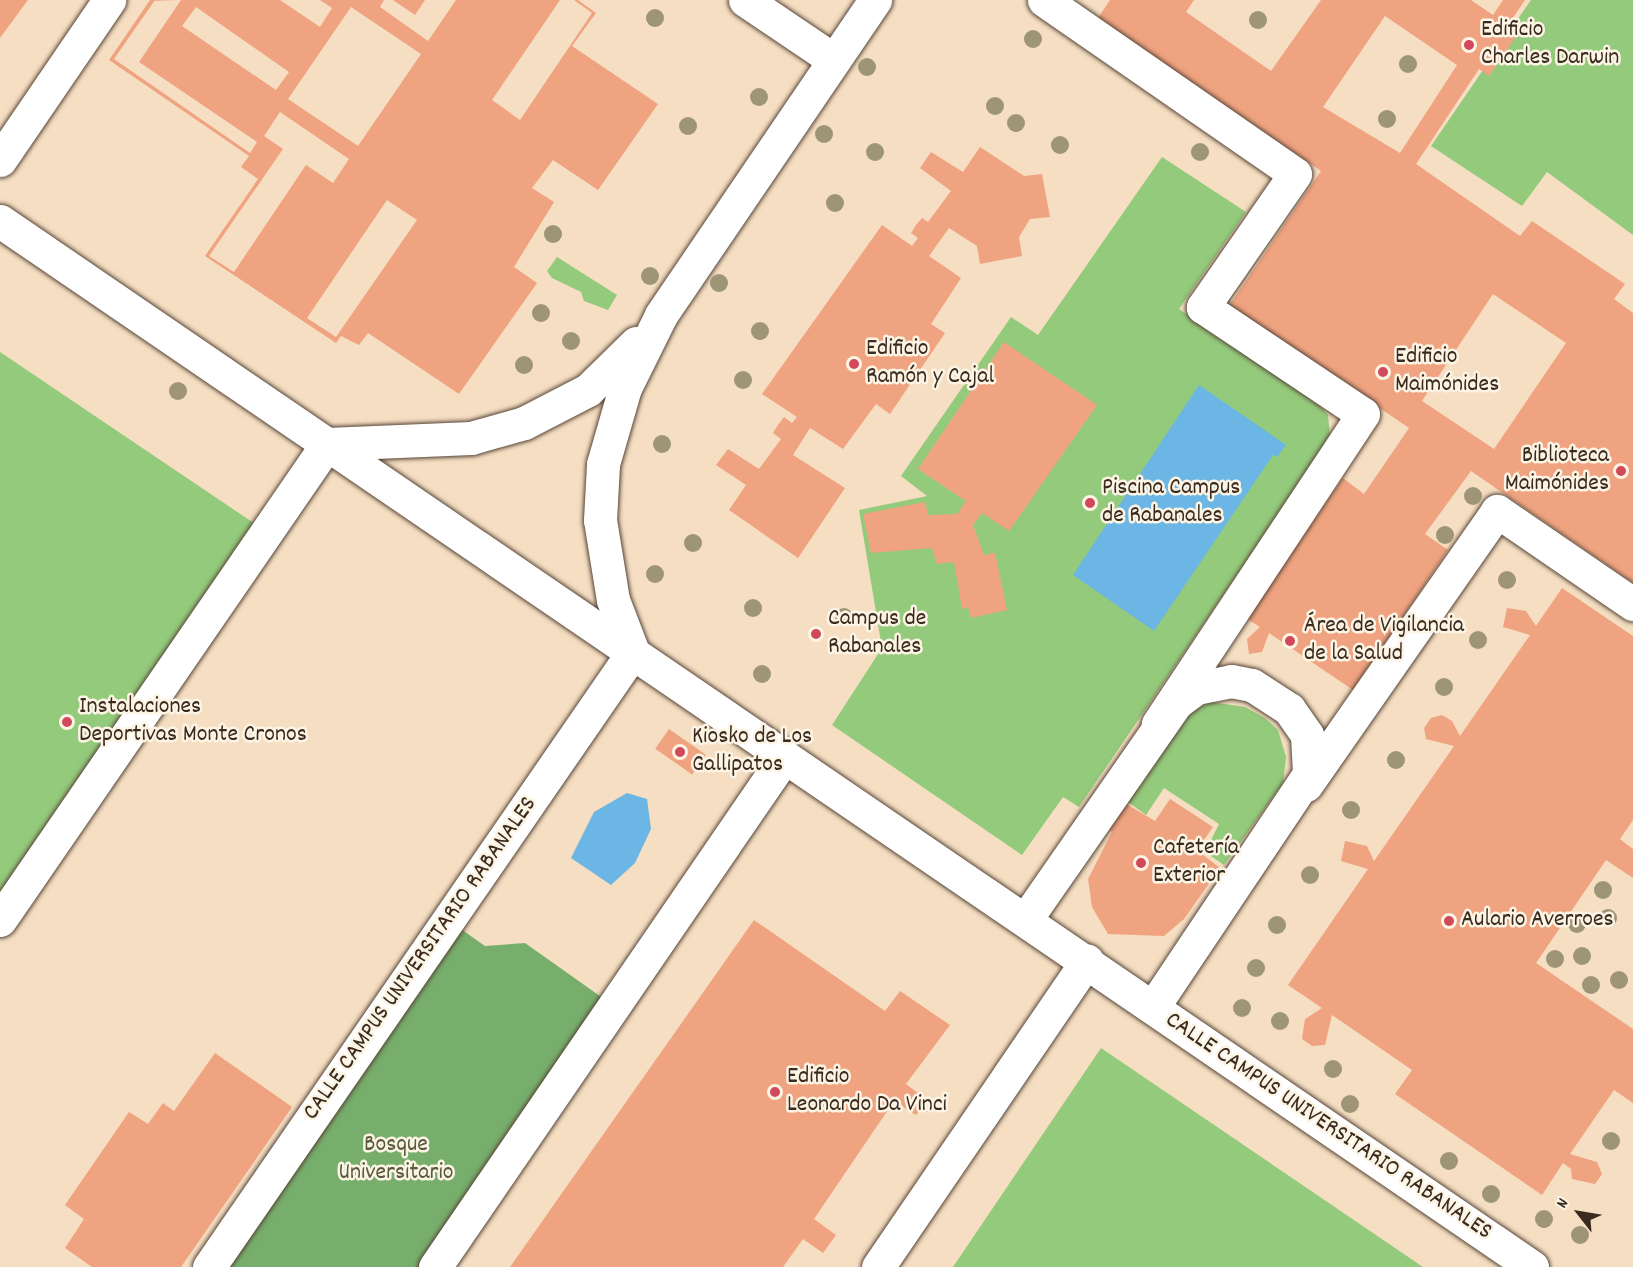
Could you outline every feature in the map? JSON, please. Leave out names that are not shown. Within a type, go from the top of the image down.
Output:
[{"type":"street","points":[[0,160],[110,0]]},
{"type":"street","points":[[745,0],[834,60]]},
{"type":"street","points":[[633,652],[607,575],[600,491],[617,412],[661,315],[875,0]]},
{"type":"street","name":"CALLE CAMPUS UNIVERSITARIO RABANALES","points":[[1026,919],[1363,414],[1203,307],[1295,174],[1044,0]]},
{"type":"street","name":"CALLE CAMPUS UNIVERSITARIO RABANALES","points":[[0,221],[1026,919],[1532,1267]]},
{"type":"street","points":[[0,920],[327,444],[471,438],[524,423],[588,390],[661,315]]},
{"type":"street","name":"CALLE CAMPUS UNIVERSITARIO RABANALES","points":[[1153,1007],[1497,511],[1633,604]]},
{"type":"street","name":"CALLE CAMPUS UNIVERSITARIO RABANALES","points":[[210,1267],[633,652]]},
{"type":"street","name":"CALLE CAMPUS UNIVERSITARIO RABANALES","points":[[1158,724],[1183,698],[1215,682],[1252,685],[1289,709],[1307,735],[1310,755],[1309,774],[1286,813]]},
{"type":"street","points":[[435,1267],[785,756]]},
{"type":"street","points":[[878,1267],[1087,962]]},
{"type":"green space","points":[[1531,0],[1633,0],[1633,235],[1547,172],[1522,206],[1431,146]]},
{"type":"green space","name":"Piscina Campus de Rabanales","points":[[1162,157],[1246,212],[1179,309],[1320,406],[1328,415],[1330,438],[1079,807],[1063,797],[1022,855],[832,725],[882,648],[859,510],[927,496],[901,476],[1011,317],[1038,335]]},
{"type":"green space","points":[[557,257],[617,295],[608,310],[584,301],[581,292],[552,278],[547,271]]},
{"type":"green space","name":"Instalaciones Deportivas Monte Cronos","points":[[0,352],[267,532],[0,912]]},
{"type":"green space","points":[[1211,702],[1245,707],[1265,718],[1278,730],[1286,757],[1283,783],[1224,865],[1205,852],[1219,824],[1164,788],[1146,815],[1125,800],[1177,719]]},
{"type":"green space","name":"Bosque Universitario","points":[[448,920],[485,946],[525,943],[614,1006],[435,1267],[209,1267]]},
{"type":"green space","points":[[1101,1048],[1423,1267],[953,1267]]},
{"type":"water","points":[[1199,385],[1286,445],[1277,457],[1273,455],[1154,631],[1073,575]]},
{"type":"water","points":[[627,793],[647,799],[651,829],[635,863],[611,885],[571,858],[594,812]]},
{"type":"building","points":[[0,0],[28,0],[0,38]]},
{"type":"building","points":[[150,0],[155,0],[114,59],[250,153],[257,142],[139,62],[181,0],[280,0],[320,27],[332,8],[320,0],[384,0],[380,7],[428,41],[456,0],[560,0],[492,100],[520,120],[592,13],[574,0],[578,0],[596,13],[572,46],[658,104],[598,190],[553,160],[532,188],[554,202],[514,267],[537,283],[459,394],[368,333],[359,345],[341,336],[336,343],[205,256],[258,179],[241,167],[249,156],[109,60]],"holes":[[[196,7],[289,72],[276,90],[182,26]],[[351,7],[421,54],[358,146],[288,99]],[[280,112],[349,159],[333,183],[306,165],[234,272],[209,256],[283,149],[264,136]],[[387,200],[417,220],[336,337],[307,318]]]},
{"type":"building","points":[[393,0],[425,0],[415,15]]},
{"type":"building","name":"Edificio Maimónides","points":[[1110,0],[1194,0],[1186,12],[1271,71],[1321,0],[1471,0],[1493,15],[1503,0],[1525,0],[1508,25],[1519,32],[1489,76],[1479,69],[1416,164],[1520,236],[1532,221],[1625,284],[1614,299],[1633,313],[1633,583],[1471,471],[1425,534],[1448,550],[1353,690],[1269,633],[1262,652],[1249,654],[1247,639],[1260,627],[1247,619],[1343,478],[1364,494],[1409,428],[1229,306],[1321,171],[1098,18]],"holes":[[[1385,16],[1457,65],[1400,153],[1323,107]],[[1493,294],[1566,343],[1494,449],[1422,401]]]},
{"type":"building","name":"Edificio Ramón y Cajal","points":[[980,147],[1024,176],[1042,174],[1050,217],[1030,219],[1019,237],[1022,256],[980,264],[977,246],[949,228],[929,256],[961,278],[931,324],[945,333],[890,414],[876,404],[843,449],[810,428],[793,455],[845,488],[798,558],[729,510],[746,485],[716,465],[728,449],[759,469],[781,439],[773,433],[778,425],[784,417],[792,423],[797,417],[762,394],[882,225],[912,246],[918,238],[911,233],[916,225],[922,218],[928,222],[951,191],[920,168],[931,152],[963,172]]},
{"type":"building","points":[[1004,342],[1097,405],[1009,531],[982,513],[973,525],[984,555],[995,553],[1007,610],[971,618],[968,607],[962,609],[954,562],[937,564],[932,548],[871,553],[863,514],[925,502],[928,515],[957,514],[966,501],[918,469]]},
{"type":"building","name":"Aulario Averroes","points":[[1562,588],[1633,636],[1633,820],[1620,839],[1633,849],[1633,878],[1606,860],[1536,963],[1633,1029],[1633,1103],[1614,1090],[1570,1154],[1597,1162],[1602,1174],[1595,1184],[1572,1179],[1571,1169],[1563,1163],[1542,1195],[1395,1094],[1412,1070],[1332,1015],[1325,1045],[1312,1046],[1302,1039],[1305,1019],[1322,1008],[1288,985],[1368,869],[1341,861],[1345,841],[1367,846],[1374,861],[1454,746],[1426,739],[1424,728],[1431,718],[1442,715],[1452,721],[1460,736],[1530,635],[1503,627],[1507,608],[1526,611],[1536,626]]},
{"type":"building","name":"Kiosko de Los Gallipatos","points":[[669,729],[706,755],[692,774],[655,749]]},
{"type":"building","points":[[1170,799],[1213,827],[1197,850],[1220,868],[1184,919],[1164,936],[1108,934],[1092,907],[1088,879],[1112,832],[1106,827],[1123,802],[1155,821]]},
{"type":"building","name":"Edificio Leonardo Da Vinci","points":[[754,920],[885,1011],[900,991],[950,1025],[906,1084],[927,1100],[916,1115],[894,1101],[814,1219],[836,1235],[823,1253],[803,1239],[783,1267],[510,1267]]},
{"type":"building","points":[[215,1053],[292,1107],[181,1267],[92,1267],[65,1248],[84,1219],[65,1205],[129,1112],[148,1124],[163,1103],[174,1111]]},
{"type":"place","name":"Edificio Charles Darwin","points":[[1469,45]]},
{"type":"place","name":"Edificio Ramón y Cajal","points":[[854,364]]},
{"type":"place","name":"Edificio Maimónides","points":[[1383,372]]},
{"type":"place","name":"Biblioteca Maimónides","points":[[1621,471]]},
{"type":"place","name":"Piscina Campus de Rabanales","points":[[1090,503]]},
{"type":"place","name":"Campus de Rabanales","points":[[816,634]]},
{"type":"place","name":"Área de Vigilancia de la Salud","points":[[1290,641]]},
{"type":"place","name":"Instalaciones Deportivas Monte Cronos","points":[[67,722]]},
{"type":"place","name":"Kiosko de Los Gallipatos","points":[[680,752]]},
{"type":"place","name":"Cafetería Exterior","points":[[1141,863]]},
{"type":"place","name":"Aulario Averroes","points":[[1449,921]]},
{"type":"place","name":"Edificio Leonardo Da Vinci","points":[[775,1092]]}]
